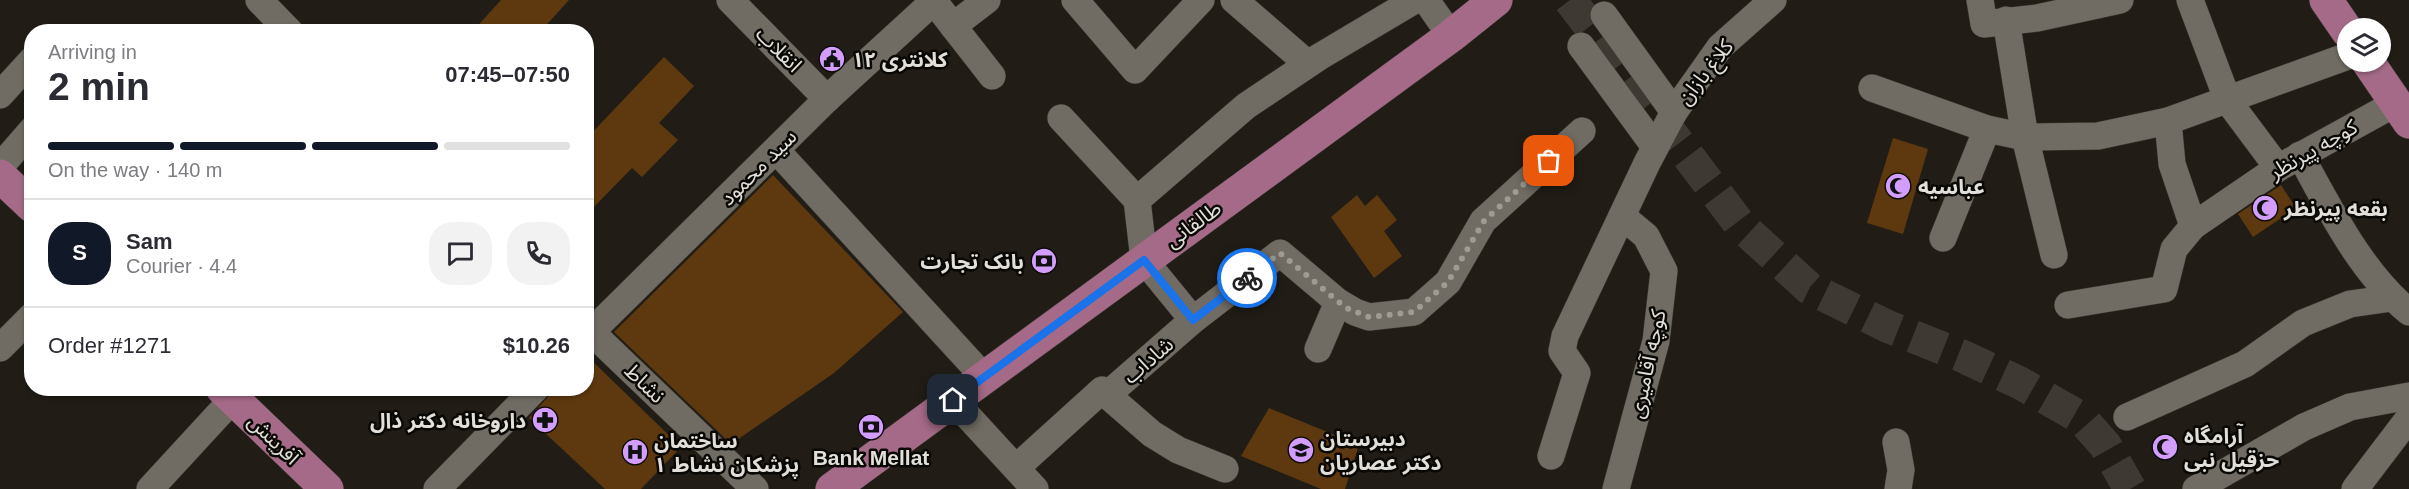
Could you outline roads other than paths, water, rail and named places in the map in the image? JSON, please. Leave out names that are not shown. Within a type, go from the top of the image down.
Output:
[{"type":"main road","name":"طالقانی","points":[[832,489],[1496,0]]},
{"type":"main road","points":[[2326,0],[2338,18]]},
{"type":"main road","points":[[2375,72],[2402,113]]},
{"type":"main road","points":[[0,176],[24,198]]},
{"type":"main road","name":"آفرینش","points":[[236,396],[327,489]]},
{"type":"street","points":[[259,0],[282,24]]},
{"type":"street","name":"انقلاب","points":[[730,0],[828,99]]},
{"type":"street","points":[[954,26],[987,0]]},
{"type":"street","points":[[1075,0],[1135,70],[1201,0]]},
{"type":"street","points":[[1234,0],[1308,64]]},
{"type":"street","points":[[1137,200],[1246,106],[1308,64],[1415,0]]},
{"type":"street","points":[[1426,0],[1450,36]]},
{"type":"street","name":"کلاغ بازان","points":[[1604,15],[1674,112],[1720,47],[1773,0]]},
{"type":"street","points":[[1980,0],[1984,24],[2006,20],[2038,9],[2120,0]]},
{"type":"street","points":[[2190,0],[2228,101],[2289,162],[2400,305]]},
{"type":"street","points":[[933,1],[992,76]]},
{"type":"street","name":"سید محمود","points":[[594,326],[828,99],[933,1]]},
{"type":"street","points":[[2006,20],[2025,137],[2054,255]]},
{"type":"street","points":[[1581,46],[1655,147]]},
{"type":"street","points":[[1872,88],[1987,129],[2025,137],[2098,136],[2168,121],[2337,60]]},
{"type":"street","points":[[0,95],[24,69]]},
{"type":"street","points":[[1551,456],[1577,373],[1562,351],[1565,336],[1674,112]]},
{"type":"street","name":"کوچه پیرنظر","points":[[2068,305],[2164,288],[2174,249],[2193,226],[2289,162],[2402,113]]},
{"type":"street","points":[[1061,118],[1137,200],[1144,260],[1193,320]]},
{"type":"street","points":[[2168,121],[2172,164],[2193,226]]},
{"type":"street","points":[[1943,238],[1987,129]]},
{"type":"street","name":"شاداب","points":[[1016,468],[1102,390],[1107,396],[1193,320],[1280,253],[1338,302],[1369,317],[1414,312],[1448,282],[1484,221],[1582,131]]},
{"type":"street","points":[[0,167],[24,139]]},
{"type":"street","points":[[776,150],[984,377]]},
{"type":"street","name":"کوچه آقامیری","points":[[1616,489],[1656,341],[1664,271],[1646,236],[1622,216]]},
{"type":"street","points":[[1318,350],[1338,302]]},
{"type":"street","points":[[2127,417],[2245,364],[2303,323],[2350,304],[2400,305]]},
{"type":"street","points":[[0,348],[24,324]]},
{"type":"street","name":"نشاط","points":[[594,338],[755,489]]},
{"type":"street","points":[[150,489],[229,396]]},
{"type":"street","points":[[438,489],[528,396]]},
{"type":"street","points":[[1107,396],[1152,434],[1178,450],[1225,469]]},
{"type":"street","points":[[2196,489],[2304,427],[2350,407],[2409,396]]},
{"type":"street","points":[[953,400],[1035,489]]},
{"type":"street","points":[[2356,489],[2409,418]]},
{"type":"street","points":[[1896,442],[1900,470],[1898,489]]},
{"type":"tunnel","points":[[1570,0],[1741,226],[1809,288],[1889,327],[1962,356],[2020,383],[2081,418],[2105,445],[2130,489]]},
{"type":"place","name":"کلانتری ۱۲","points":[[832,59]]},
{"type":"place","name":"عباسیه","points":[[1898,186]]},
{"type":"place","name":"بقعه پیرنظر","points":[[2265,208]]},
{"type":"place","name":"بانک تجارت","points":[[1044,261]]},
{"type":"place","name":"داروخانه دکتر ذال","points":[[545,420]]},
{"type":"place","name":"Bank Mellat","points":[[871,427]]},
{"type":"place","name":"آرامگاه حزقیل نبی","points":[[2165,447]]},
{"type":"place","name":"دبیرستان دکتر عصاریان","points":[[1301,450]]},
{"type":"place","name":"ساختمان پزشکان نشاط ۱","points":[[635,452]]}]
